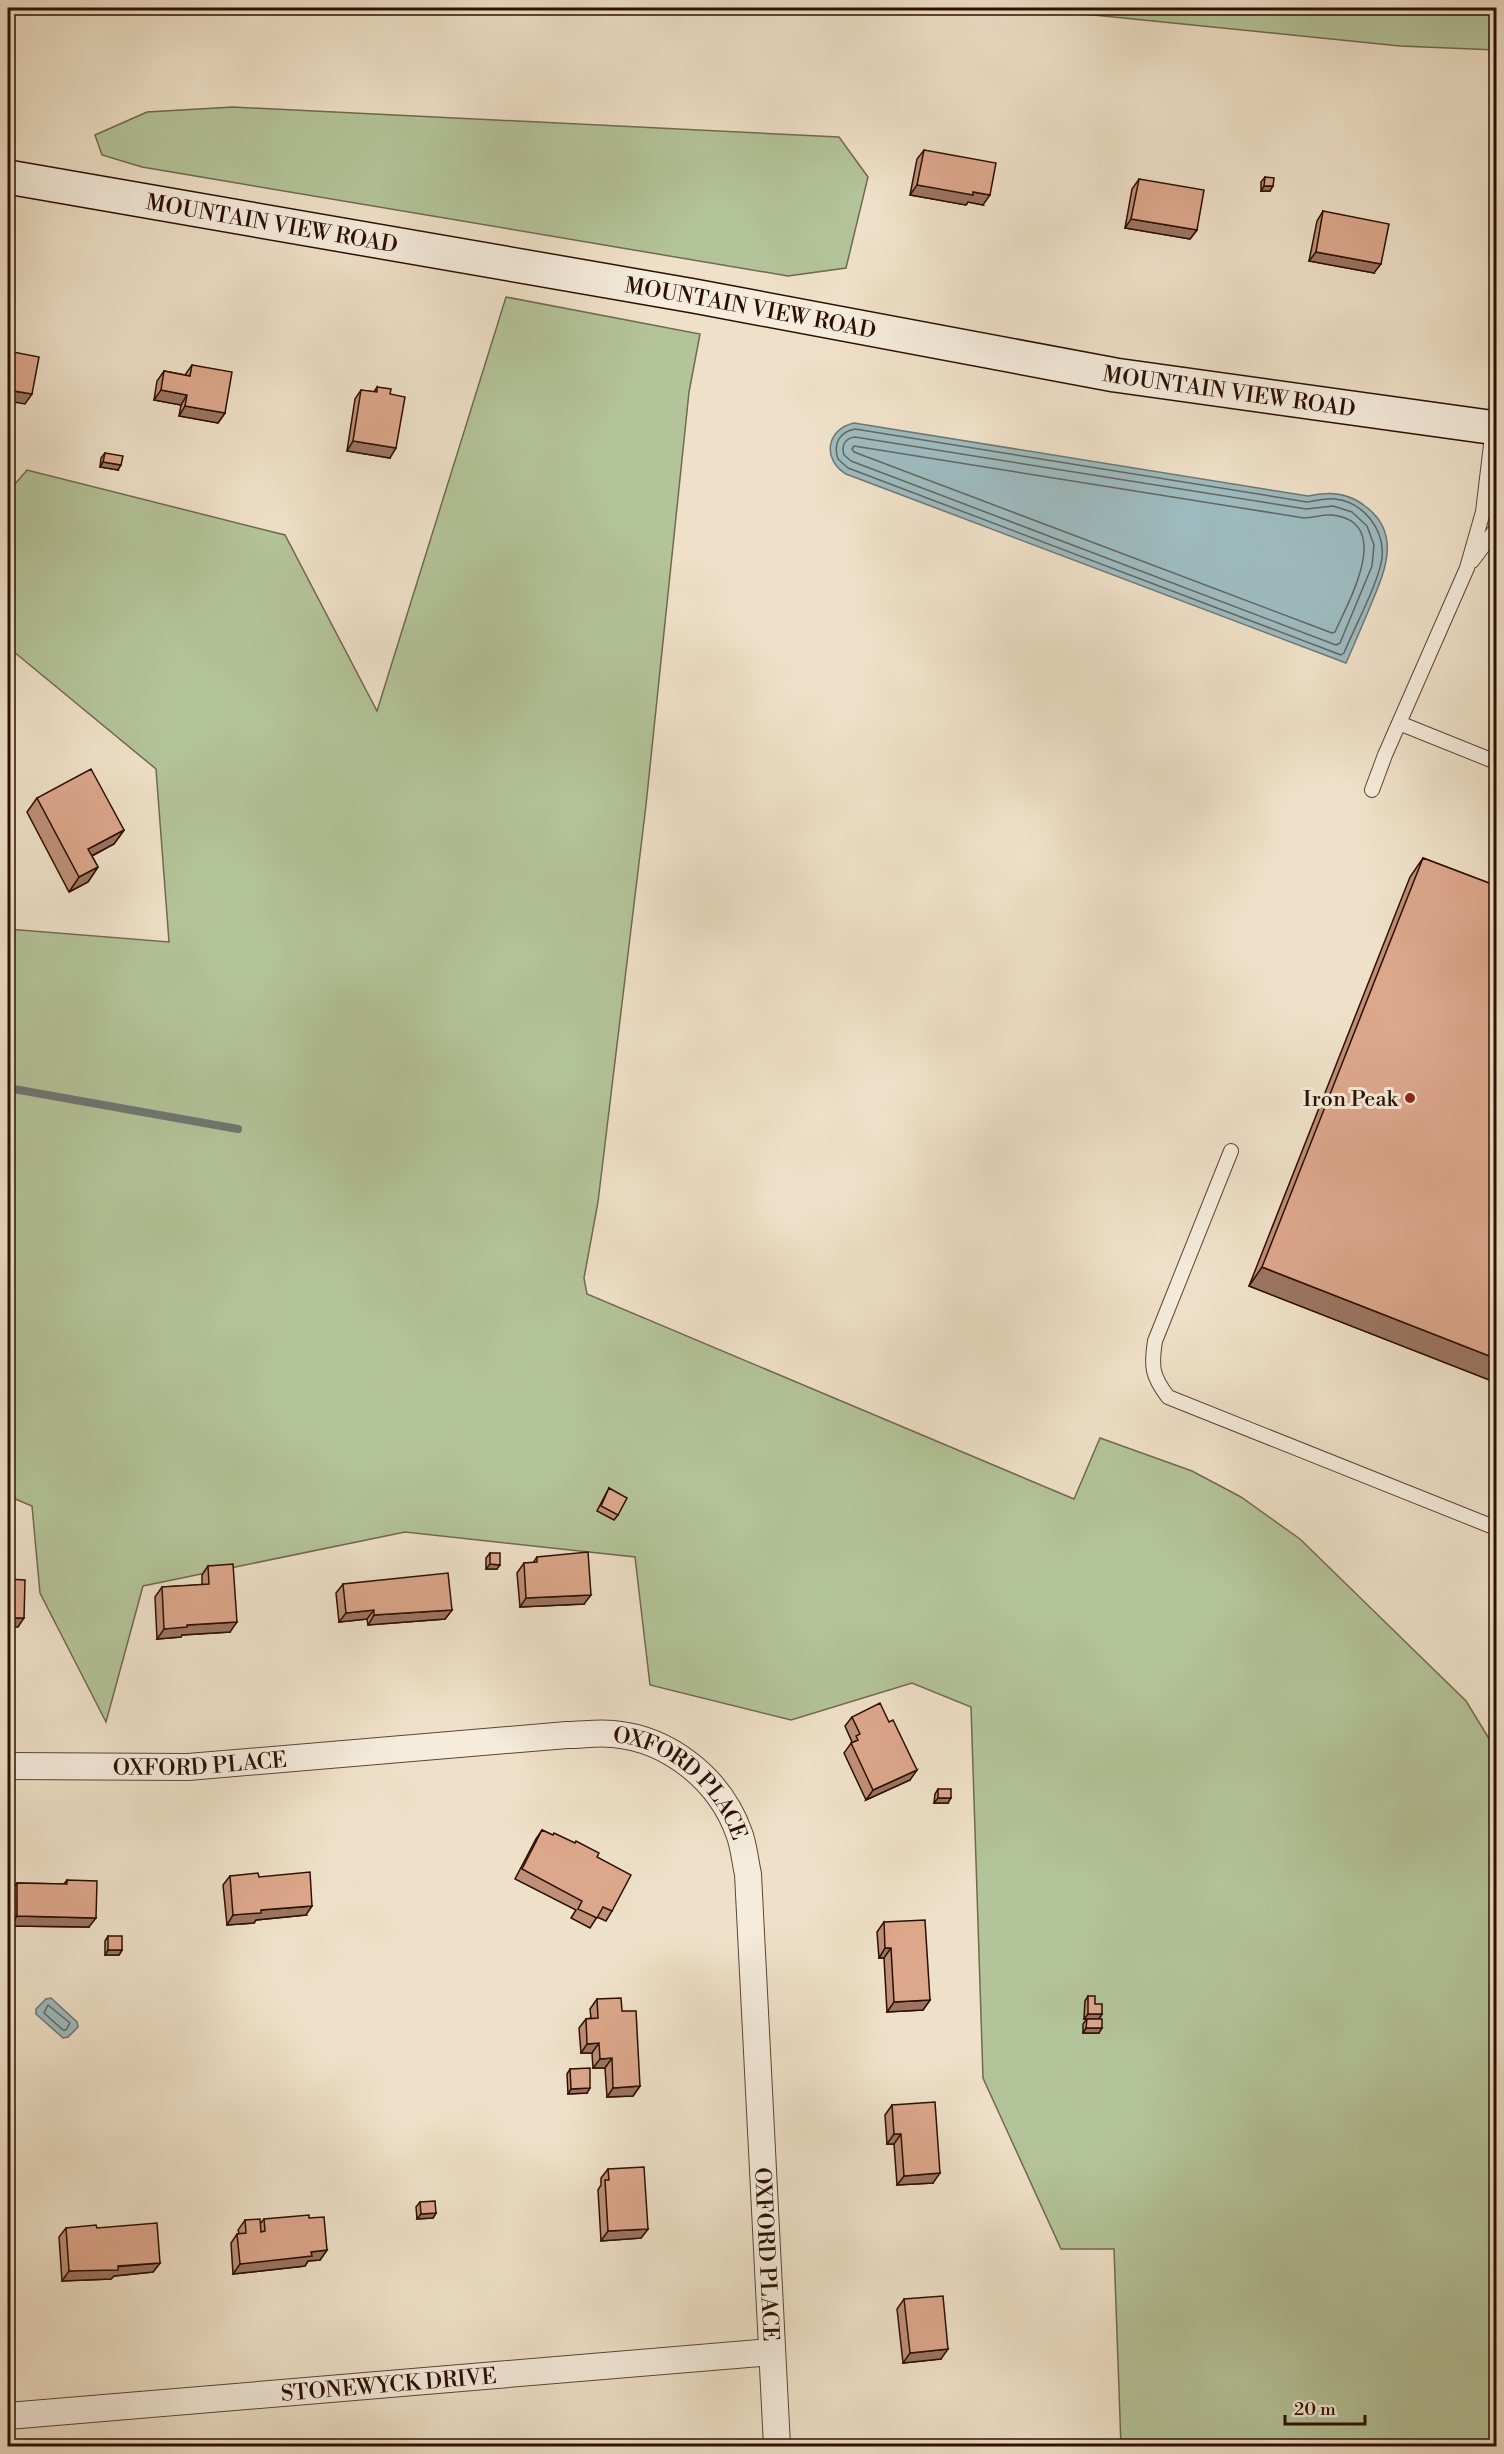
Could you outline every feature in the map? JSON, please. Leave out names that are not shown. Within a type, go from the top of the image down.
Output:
[{"type":"street","name":"MOUNTAIN VIEW ROAD","points":[[8,177],[694,296],[1115,375],[1495,428]]},
{"type":"street","name":"OXFORD PLACE","points":[[8,1766],[188,1767],[567,1735],[613,1734],[649,1741],[679,1756],[705,1778],[725,1803],[740,1834],[748,1874],[777,2446]]},
{"type":"street","name":"STONEWYCK DRIVE","points":[[8,2416],[771,2352]]},
{"type":"lane","points":[[1372,790],[1467,568],[1483,512],[1495,428]]},
{"type":"lane","points":[[1467,568],[1497,529]]},
{"type":"lane","points":[[1399,723],[1497,762]]},
{"type":"lane","points":[[1231,1151],[1155,1341],[1151,1365],[1158,1383],[1168,1397],[1497,1528]]},
{"type":"green space","points":[[1024,8],[1496,8],[1496,50],[1400,46]]},
{"type":"green space","points":[[233,107],[839,137],[868,177],[846,268],[788,276],[142,167],[102,155],[95,135],[147,112]]},
{"type":"green space","points":[[506,297],[700,334],[689,392],[646,805],[598,1202],[584,1278],[587,1294],[1074,1499],[1100,1438],[1192,1471],[1241,1497],[1300,1539],[1466,1701],[1496,1750],[1496,2446],[1121,2446],[1114,2249],[1061,2249],[983,2078],[971,1707],[912,1683],[791,1720],[650,1685],[635,1557],[405,1532],[143,1586],[106,1722],[40,1593],[32,1506],[8,1496],[8,929],[169,942],[156,769],[8,647],[8,492],[27,470],[285,535],[377,711]]},
{"type":"water","points":[[854,423],[1308,496],[1323,493],[1345,495],[1365,506],[1377,517],[1384,529],[1387,541],[1385,567],[1346,663],[846,474],[833,461],[830,446],[838,432]]},
{"type":"water","points":[[51,1998],[77,2022],[78,2027],[68,2037],[63,2038],[36,2014],[36,2009],[46,1999]]},
{"type":"building","points":[[924,150],[996,163],[990,195],[973,192],[973,195],[917,185]]},
{"type":"building","points":[[1265,177],[1274,178],[1273,186],[1264,186]]},
{"type":"building","points":[[1139,179],[1204,190],[1197,230],[1131,219]]},
{"type":"building","points":[[1323,211],[1389,224],[1381,264],[1316,252]]},
{"type":"building","points":[[8,351],[39,357],[32,394],[8,390]]},
{"type":"building","points":[[192,365],[232,372],[225,413],[185,406],[187,395],[161,390],[164,371],[190,376]]},
{"type":"building","points":[[377,387],[391,389],[390,394],[405,397],[396,448],[353,441],[361,390],[377,392]]},
{"type":"building","points":[[105,453],[123,456],[121,465],[103,462]]},
{"type":"building","points":[[91,769],[124,830],[88,849],[98,867],[79,877],[37,798]]},
{"type":"building","name":"Iron Peak","points":[[1423,858],[1497,886],[1497,1359],[1262,1267]]},
{"type":"building","points":[[609,1488],[627,1498],[618,1515],[601,1506]]},
{"type":"building","points":[[588,1552],[591,1595],[526,1598],[524,1563],[537,1562],[537,1557]]},
{"type":"building","points":[[490,1553],[500,1553],[500,1565],[490,1564]]},
{"type":"building","points":[[233,1564],[237,1622],[164,1629],[162,1587],[209,1584],[208,1566]]},
{"type":"building","points":[[448,1573],[452,1610],[374,1615],[374,1610],[346,1613],[343,1584]]},
{"type":"building","points":[[8,1579],[25,1580],[24,1618],[8,1618]]},
{"type":"building","points":[[880,1703],[889,1722],[893,1720],[917,1770],[873,1790],[851,1743],[858,1740],[856,1736],[860,1734],[852,1717]]},
{"type":"building","points":[[938,1789],[951,1789],[951,1798],[938,1798]]},
{"type":"building","points":[[542,1830],[575,1843],[576,1841],[599,1853],[597,1857],[631,1875],[612,1911],[603,1907],[597,1918],[578,1909],[582,1901],[522,1869]]},
{"type":"building","points":[[310,1872],[312,1906],[233,1915],[230,1876],[258,1873],[259,1877]]},
{"type":"building","points":[[67,1880],[97,1881],[96,1918],[17,1916],[17,1883],[67,1884]]},
{"type":"building","points":[[925,1920],[930,2000],[894,2002],[891,1948],[885,1948],[884,1922]]},
{"type":"building","points":[[108,1936],[122,1936],[122,1950],[108,1950]]},
{"type":"building","points":[[1088,1996],[1095,1996],[1095,2004],[1102,2004],[1102,2014],[1088,2014]]},
{"type":"building","points":[[621,1998],[622,2011],[636,2011],[640,2086],[613,2088],[612,2058],[600,2059],[599,2043],[587,2044],[586,2019],[598,2018],[597,1999]]},
{"type":"building","points":[[1087,2019],[1102,2019],[1102,2028],[1086,2028]]},
{"type":"building","points":[[590,2068],[590,2088],[571,2089],[570,2069]]},
{"type":"building","points":[[935,2102],[940,2173],[904,2176],[901,2134],[894,2134],[892,2105]]},
{"type":"building","points":[[644,2167],[648,2229],[608,2231],[605,2180],[609,2180],[608,2169]]},
{"type":"building","points":[[435,2201],[436,2213],[421,2214],[420,2202]]},
{"type":"building","points":[[309,2215],[309,2218],[324,2217],[327,2250],[311,2252],[312,2256],[240,2264],[237,2234],[246,2233],[245,2220],[260,2219],[261,2232],[265,2231],[264,2219]]},
{"type":"building","points":[[157,2223],[160,2263],[118,2266],[118,2270],[69,2271],[66,2228]]},
{"type":"building","points":[[943,2296],[948,2349],[910,2353],[904,2299]]},
{"type":"waterway","points":[[8,1088],[238,1129]]},
{"type":"place","name":"Iron Peak","points":[[1410,1098]]}]
